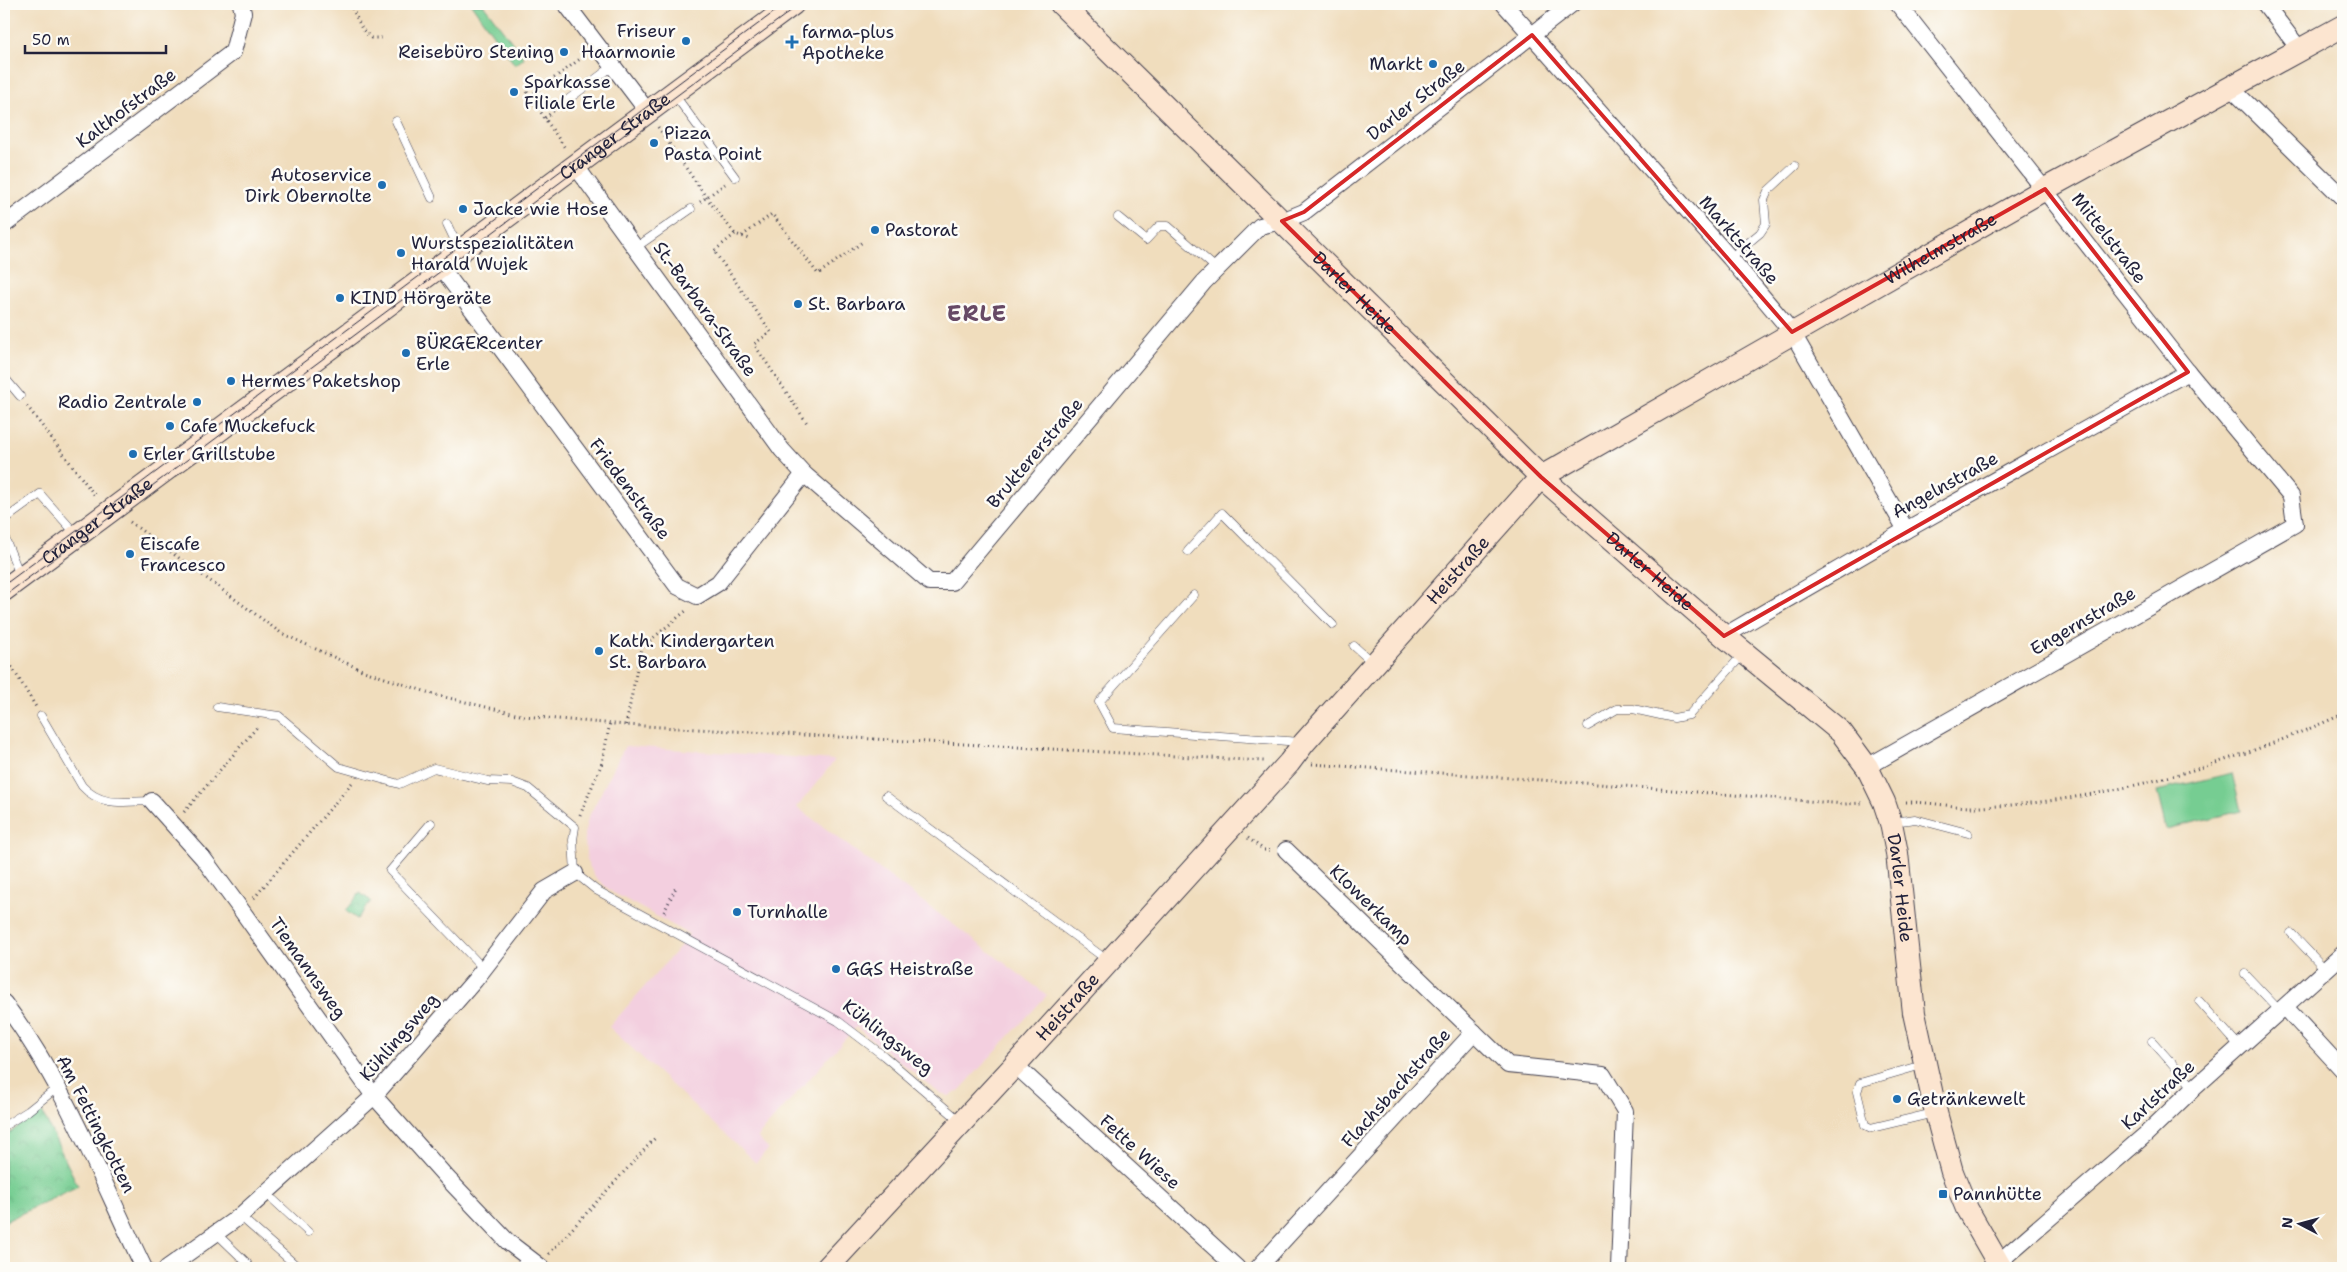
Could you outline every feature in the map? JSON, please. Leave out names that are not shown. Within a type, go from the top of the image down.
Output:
[{"type":"street","name":"Kalthofstraße","points":[[4,225],[232,52],[243,13],[241,4]]},
{"type":"street","points":[[566,4],[648,112]]},
{"type":"street","name":"Cranger Straße","points":[[12,583],[405,294],[460,250],[793,4]]},
{"type":"street","name":"Darler Heide","points":[[1061,4],[1541,477],[1724,636],[1841,732],[1866,767],[1884,802],[1891,823],[1897,853],[1914,1012],[1924,1064],[1952,1172],[1967,1210],[1997,1267]]},
{"type":"street","name":"Marktstraße","points":[[1504,4],[1730,258],[1792,332],[1906,530]]},
{"type":"street","name":"Darler Straße","points":[[1282,221],[1304,212],[1572,4]]},
{"type":"street","name":"Mittelstraße","points":[[1898,4],[2188,372],[2291,496]]},
{"type":"street","points":[[2265,4],[2300,50]]},
{"type":"street","name":"Wilhelmstraße","points":[[1541,477],[2045,189],[2343,26]]},
{"type":"street","points":[[2230,87],[2343,198]]},
{"type":"street","name":"St.-Barbara-Straße","points":[[575,165],[782,450],[804,474]]},
{"type":"street","name":"Bruktererstraße","points":[[804,474],[929,582],[952,582],[1217,269],[1260,226],[1282,221]]},
{"type":"street","name":"Friedenstraße","points":[[440,266],[677,586],[698,596]]},
{"type":"street","name":"Angelnstraße","points":[[1724,636],[1906,530],[2188,372]]},
{"type":"street","points":[[698,596],[718,583],[804,474]]},
{"type":"street","name":"Heistraße","points":[[827,1268],[1109,962],[1541,477]]},
{"type":"street","name":"Engernstraße","points":[[1866,767],[2295,524],[2291,496]]},
{"type":"street","name":"Tiemannsweg","points":[[152,801],[203,858],[374,1096],[448,1179],[532,1265]]},
{"type":"street","name":"Klowerkamp","points":[[1286,850],[1474,1032]]},
{"type":"street","name":"Kühlingsweg","points":[[167,1268],[240,1216],[374,1096],[483,968],[544,891],[575,873]]},
{"type":"street","name":"Karlstraße","points":[[1997,1267],[2343,954]]},
{"type":"street","name":"Am Fettingkotten","points":[[4,1003],[22,1026],[58,1087],[144,1268]]},
{"type":"street","points":[[2283,1009],[2343,1070]]},
{"type":"street","name":"Flachsbachstraße","points":[[1258,1268],[1474,1032],[1508,1065],[1603,1075],[1608,1082],[1626,1112],[1619,1268]]},
{"type":"street","name":"Fette Wiese","points":[[1015,1065],[1237,1268]]},
{"type":"lane","points":[[566,102],[613,66]]},
{"type":"lane","points":[[673,93],[735,177]]},
{"type":"lane","points":[[396,121],[432,198]]},
{"type":"lane","points":[[1730,258],[1760,233],[1766,224],[1764,200],[1768,191],[1795,166]]},
{"type":"lane","points":[[636,248],[691,208]]},
{"type":"lane","points":[[1118,217],[1146,240],[1159,226],[1168,226],[1217,269]]},
{"type":"lane","points":[[446,224],[460,250]]},
{"type":"lane","points":[[4,377],[20,396]]},
{"type":"lane","points":[[4,520],[40,494],[78,535]]},
{"type":"lane","points":[[1188,552],[1222,513],[1333,625]]},
{"type":"lane","points":[[4,536],[12,583]]},
{"type":"lane","points":[[1194,595],[1098,702],[1114,728],[1304,743]]},
{"type":"lane","points":[[1354,646],[1376,664]]},
{"type":"lane","points":[[1588,726],[1617,709],[1633,708],[1674,718],[1689,715],[1744,652]]},
{"type":"lane","points":[[217,707],[279,716],[339,766],[399,784],[434,768],[488,781],[512,782],[528,788],[575,827],[573,840],[575,873]]},
{"type":"lane","name":"Tiemannsweg","points":[[41,716],[82,786],[91,796],[107,802],[152,801]]},
{"type":"lane","points":[[886,796],[1109,962]]},
{"type":"lane","points":[[1891,823],[1915,819],[1968,834]]},
{"type":"lane","points":[[432,822],[390,872],[483,968]]},
{"type":"lane","name":"Kühlingsweg","points":[[575,873],[596,890],[838,1021],[884,1056],[962,1123]]},
{"type":"lane","points":[[2291,933],[2326,970]]},
{"type":"lane","points":[[2245,974],[2283,1009]]},
{"type":"lane","points":[[2199,1001],[2240,1047]]},
{"type":"lane","points":[[2152,1041],[2194,1088]]},
{"type":"lane","points":[[1924,1064],[1860,1082],[1857,1092],[1865,1124],[1871,1128],[1936,1113]]},
{"type":"lane","points":[[4,1126],[58,1087]]},
{"type":"lane","points":[[266,1193],[308,1232]]},
{"type":"lane","points":[[240,1216],[299,1268]]},
{"type":"lane","points":[[216,1233],[247,1263],[249,1268]]},
{"type":"path","points":[[350,4],[362,29],[371,38],[382,38]]},
{"type":"path","points":[[530,96],[585,54]]},
{"type":"path","points":[[527,92],[575,165]]},
{"type":"path","points":[[648,112],[706,197],[735,234],[750,239]]},
{"type":"path","points":[[691,208],[735,177]]},
{"type":"path","points":[[742,236],[772,214],[818,274],[864,241]]},
{"type":"path","points":[[735,234],[714,251],[771,332],[754,344],[807,423]]},
{"type":"path","points":[[20,396],[98,500]]},
{"type":"path","points":[[626,725],[641,648],[684,615],[698,596]]},
{"type":"path","points":[[4,654],[41,716]]},
{"type":"path","points":[[173,824],[269,715]]},
{"type":"path","points":[[575,827],[602,763],[610,723]]},
{"type":"path","points":[[242,911],[361,773]]},
{"type":"path","points":[[1231,826],[1264,850],[1286,850]]},
{"type":"path","points":[[658,923],[677,885]]},
{"type":"path","points":[[532,1265],[656,1138]]},
{"type":"highlighted area","points":[[1532,35],[1792,332],[2045,189],[2188,372],[1724,636],[1541,477],[1282,221],[1304,212]]},
{"type":"shaded area","name":"GGS Heistraße","points":[[625,746],[835,760],[797,807],[1047,995],[959,1091],[949,1096],[938,1092],[856,1027],[757,1137],[768,1149],[756,1163],[609,1027],[689,934],[612,892],[596,878],[587,862],[584,834],[588,818]]},
{"type":"green space","points":[[471,4],[483,4],[524,58],[515,65]]},
{"type":"green space","points":[[2232,773],[2241,811],[2166,829],[2157,791]]},
{"type":"green space","points":[[360,893],[371,901],[357,919],[346,911]]},
{"type":"green space","points":[[41,1110],[78,1186],[4,1222],[4,1137]]},
{"type":"tram line","points":[[4,585],[785,4]]},
{"type":"tram line","points":[[4,596],[800,4]]},
{"type":"place","name":"Friseur Haarmonie","points":[[686,41]]},
{"type":"place","name":"farma-plus Apotheke","points":[[792,42]]},
{"type":"place","name":"Reisebüro Stening","points":[[564,52]]},
{"type":"place","name":"Markt","points":[[1433,64]]},
{"type":"place","name":"Sparkasse Filiale Erle","points":[[514,92]]},
{"type":"place","name":"Pizza Pasta Point","points":[[654,143]]},
{"type":"place","name":"Autoservice Dirk Obernolte","points":[[382,185]]},
{"type":"place","name":"Jacke wie Hose","points":[[463,209]]},
{"type":"place","name":"Pastorat","points":[[875,230]]},
{"type":"place","name":"Wurstspezialitäten Harald Wujek","points":[[401,253]]},
{"type":"place","name":"KIND Hörgeräte","points":[[340,298]]},
{"type":"place","name":"St. Barbara","points":[[798,304]]},
{"type":"place","name":"BÜRGERcenter Erle","points":[[406,353]]},
{"type":"place","name":"Hermes Paketshop","points":[[231,381]]},
{"type":"place","name":"Radio Zentrale","points":[[197,402]]},
{"type":"place","name":"Cafe Muckefuck","points":[[170,426]]},
{"type":"place","name":"Erler Grillstube","points":[[133,454]]},
{"type":"place","name":"Eiscafe Francesco","points":[[130,554]]},
{"type":"place","name":"Kath. Kindergarten St. Barbara","points":[[599,651]]},
{"type":"place","name":"Turnhalle","points":[[737,912]]},
{"type":"place","name":"GGS Heistraße","points":[[836,969]]},
{"type":"place","name":"Getränkewelt","points":[[1897,1099]]},
{"type":"place","name":"Pannhütte","points":[[1943,1194]]},
{"type":"district","name":"ERLE","points":[[977,313]]}]
